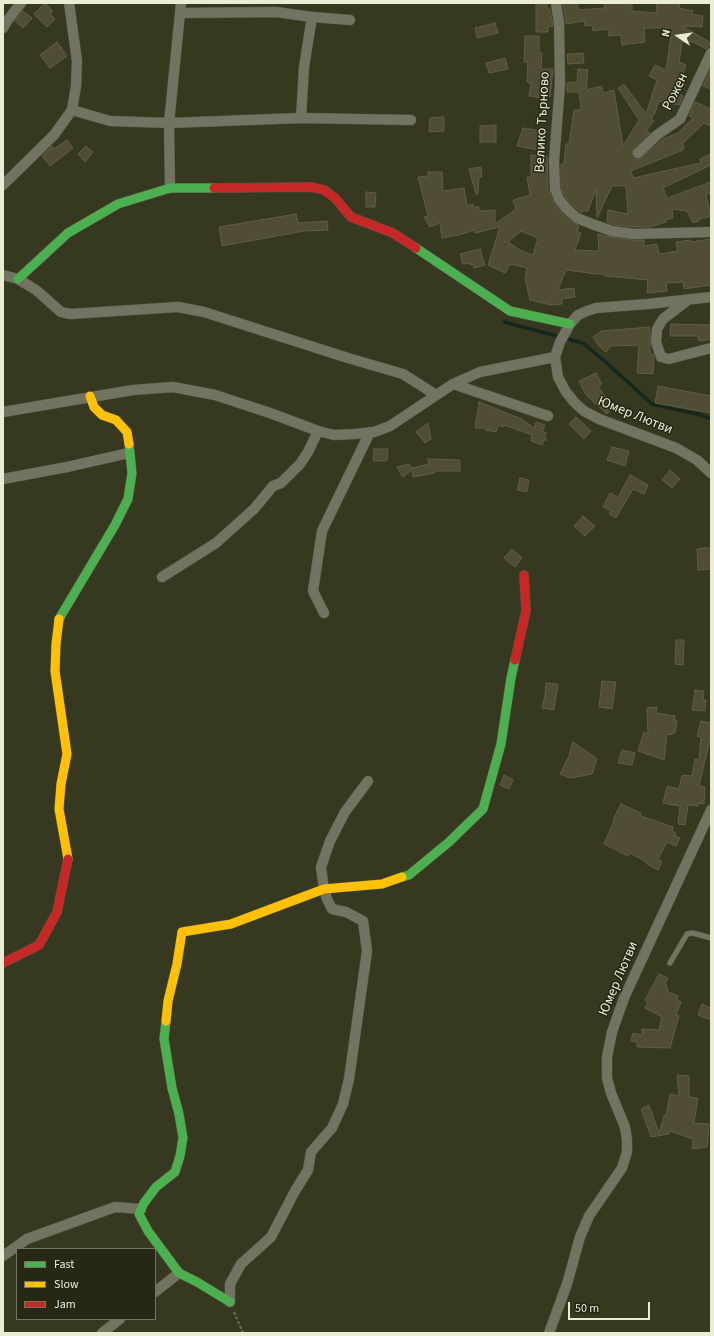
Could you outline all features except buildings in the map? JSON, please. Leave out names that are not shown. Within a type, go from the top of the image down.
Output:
[{"type":"street","points":[[3,28],[21,3]]},
{"type":"street","points":[[3,185],[54,135],[72,110],[76,86],[77,61],[69,3]]},
{"type":"street","name":"Велико Търново","points":[[556,3],[559,23],[560,84],[554,161],[555,189],[559,199],[577,218],[612,231],[633,234],[711,232]]},
{"type":"street","points":[[170,188],[169,123],[180,8],[277,7],[312,17],[350,20]]},
{"type":"street","points":[[301,118],[304,67],[312,17]]},
{"type":"street","name":"Рожен","points":[[638,153],[657,135],[680,119],[711,53]]},
{"type":"street","points":[[72,110],[110,121],[169,123],[301,118],[411,120]]},
{"type":"street","points":[[18,279],[68,233],[118,204],[170,188],[312,187],[324,190],[335,198],[351,217],[393,233],[510,311],[568,327],[578,315],[596,308],[711,297]]},
{"type":"street","points":[[3,275],[18,279],[36,290],[61,312],[70,314],[178,307],[204,312],[403,374],[436,395]]},
{"type":"street","points":[[688,300],[663,319],[657,329],[656,342],[661,357],[669,360],[711,348]]},
{"type":"street","name":"Юмер Лютви","points":[[568,327],[560,342],[556,357],[558,377],[566,392],[575,402],[584,410],[599,419],[676,448],[697,460],[711,473]]},
{"type":"street","points":[[3,412],[90,396],[133,390],[174,387],[215,395],[318,431],[334,435],[356,434],[370,432],[390,426],[453,384],[480,372],[556,357]]},
{"type":"street","points":[[453,384],[548,416]]},
{"type":"street","points":[[3,963],[39,945],[57,912],[68,860],[59,809],[61,784],[67,754],[55,671],[56,644],[60,619],[115,525],[128,499],[132,473],[127,432],[116,420],[102,414],[94,407],[90,396]]},
{"type":"street","points":[[162,577],[216,543],[254,509],[273,486],[281,484],[300,464],[308,452],[318,431]]},
{"type":"street","points":[[324,613],[313,591],[322,531],[370,432]]},
{"type":"street","points":[[3,479],[130,453]]},
{"type":"street","points":[[230,1302],[197,1282],[179,1274],[148,1231],[140,1214],[144,1202],[156,1187],[175,1172],[180,1156],[183,1138],[179,1114],[172,1088],[164,1039],[168,1000],[177,964],[182,932],[231,924],[324,889],[382,884],[409,875],[449,842],[483,809],[501,744],[512,678],[526,612],[524,576]]},
{"type":"street","points":[[230,1302],[230,1284],[241,1264],[271,1237],[295,1191],[308,1170],[312,1152],[332,1128],[343,1104],[349,1079],[367,951],[363,921],[346,912],[332,909],[324,889],[321,867],[330,841],[346,812],[368,781]]},
{"type":"street","name":"Юмер Лютви","points":[[548,1333],[567,1284],[580,1237],[588,1216],[622,1168],[627,1152],[628,1140],[625,1127],[611,1094],[607,1078],[607,1057],[612,1032],[624,998],[711,810]]},
{"type":"street","points":[[3,1256],[27,1239],[115,1207],[141,1210]]},
{"type":"street","points":[[156,1291],[179,1274]]},
{"type":"street","points":[[102,1333],[119,1320]]},
{"type":"lane","points":[[670,963],[687,934],[693,933],[711,938]]},
{"type":"path","points":[[230,1302],[243,1333]]},
{"type":"waterway","points":[[504,322],[583,343],[652,404],[701,415],[711,419]]},
{"type":"traffic: fast","points":[[18,279],[68,233],[118,204],[170,188],[214,188]]},
{"type":"traffic: fast","points":[[416,248],[510,311],[570,324]]},
{"type":"traffic: fast","points":[[59,619],[115,525],[128,499],[132,473],[129,444]]},
{"type":"traffic: fast","points":[[402,877],[409,875],[449,842],[483,809],[501,744],[515,660]]},
{"type":"traffic: fast","points":[[166,1021],[164,1039],[172,1088],[179,1114],[183,1138],[180,1156],[175,1172],[156,1187],[144,1203],[139,1214],[148,1231],[179,1273],[230,1302]]},
{"type":"traffic: slow","points":[[90,396],[94,407],[102,415],[116,420],[127,432],[129,444]]},
{"type":"traffic: slow","points":[[59,619],[55,671],[67,754],[61,784],[59,809],[68,859]]},
{"type":"traffic: slow","points":[[166,1021],[168,1001],[177,964],[182,932],[231,924],[324,889],[382,884],[402,877]]},
{"type":"traffic: jam","points":[[214,188],[311,187],[324,190],[335,198],[351,217],[393,233],[416,248]]},
{"type":"traffic: jam","points":[[515,660],[526,611],[524,575]]},
{"type":"traffic: jam","points":[[3,963],[39,945],[57,912],[68,859]]}]
